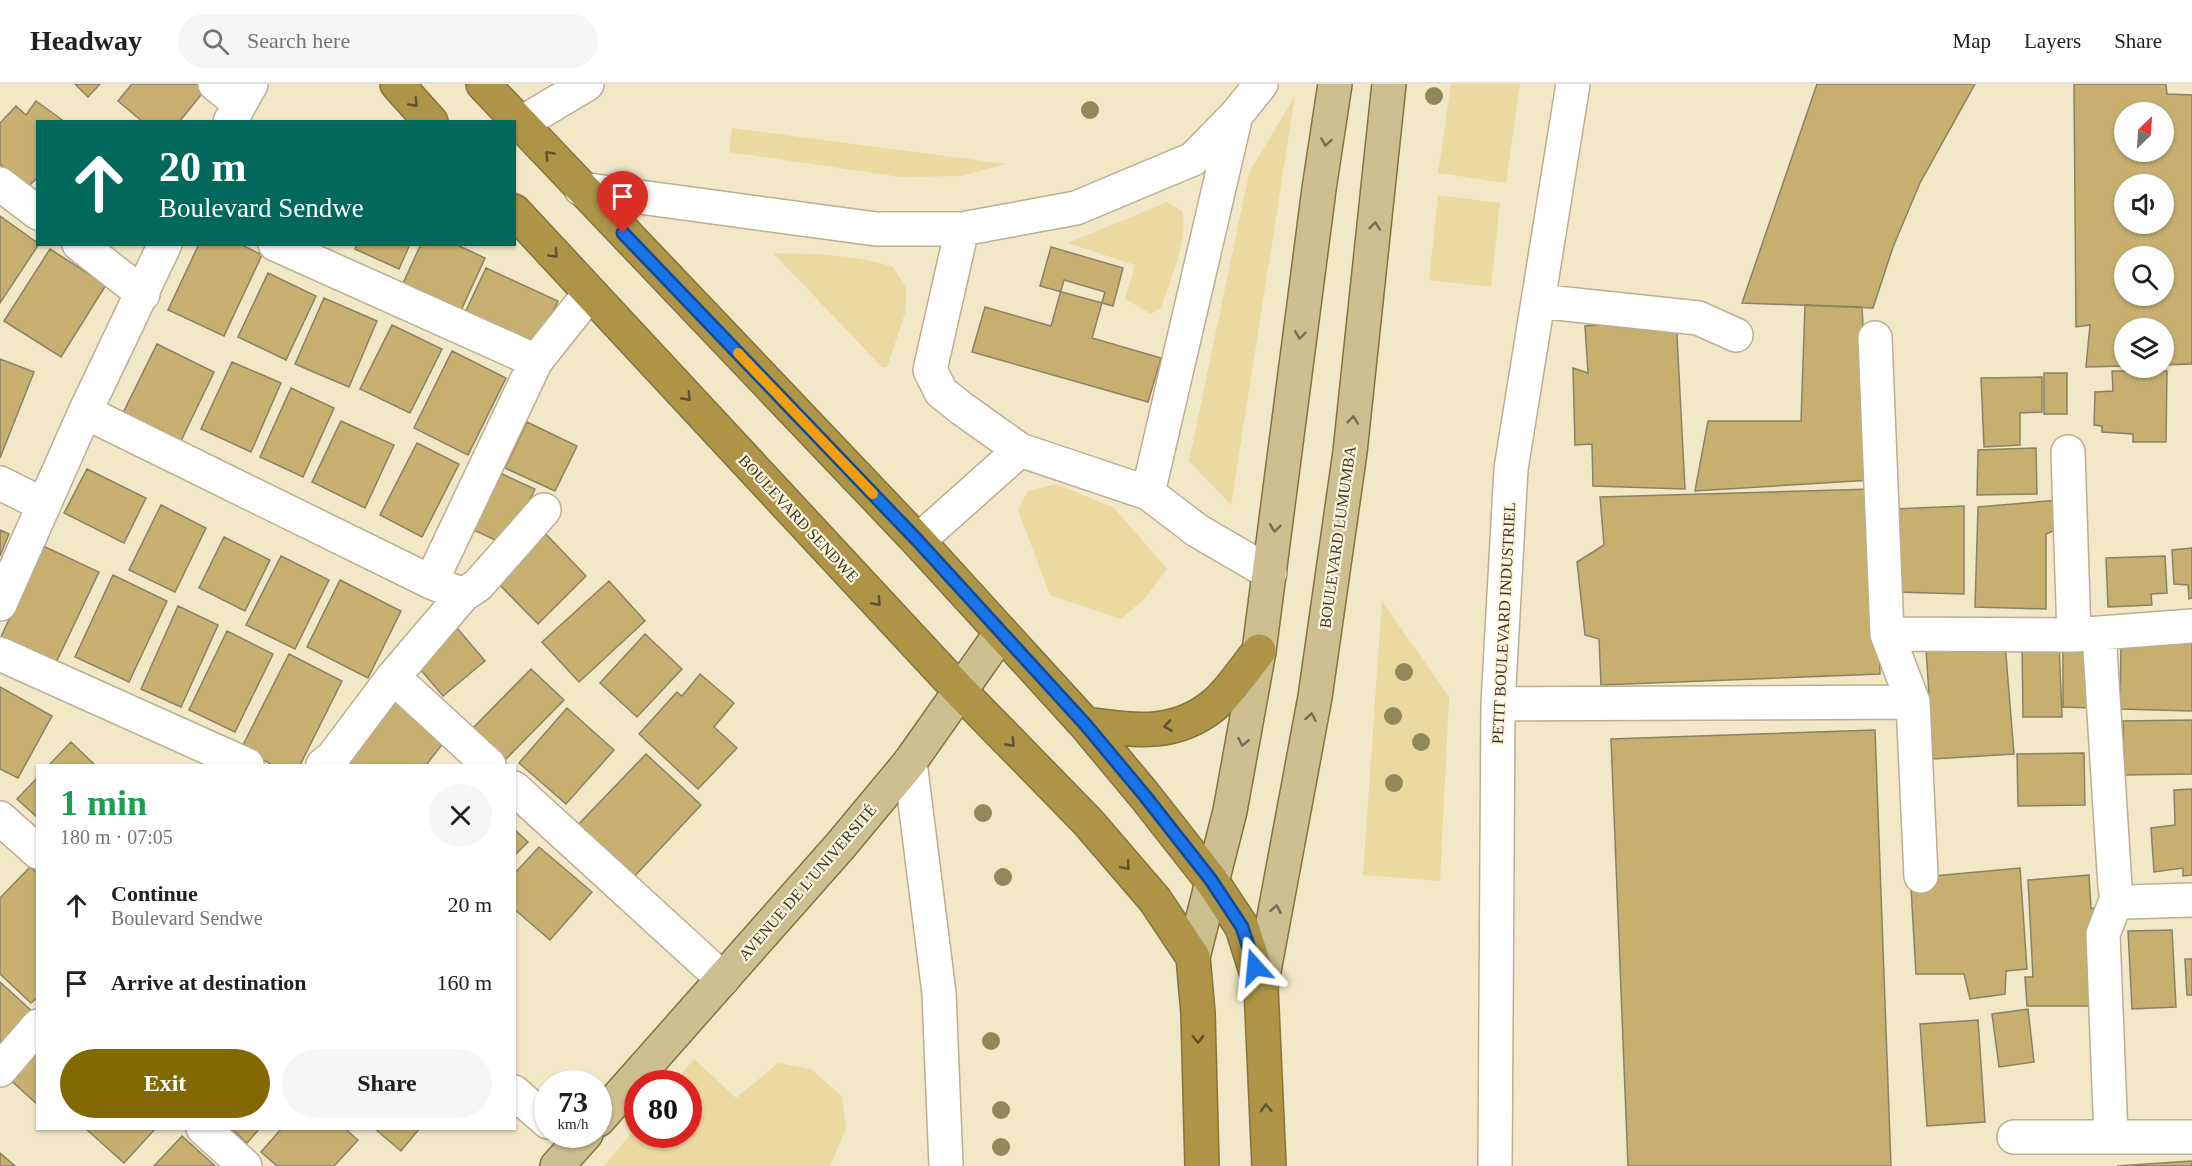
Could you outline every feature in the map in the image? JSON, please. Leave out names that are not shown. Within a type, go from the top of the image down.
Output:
[{"type":"highway","points":[[397,84],[429,120]]},
{"type":"highway","points":[[483,84],[918,541],[1085,724],[1211,880]]},
{"type":"highway","name":"BOULEVARD SENDWE","points":[[516,214],[960,691],[1088,822],[1155,900],[1193,957]]},
{"type":"highway","points":[[1085,724],[1140,731],[1185,724],[1215,705],[1259,651]]},
{"type":"highway","name":"BOULEVARD LUMUMBA","points":[[1211,880],[1242,927],[1261,987],[1269,1166]]},
{"type":"highway","points":[[1193,957],[1198,1013],[1202,1166]]},
{"type":"main road","points":[[1193,957],[1230,812],[1259,651],[1319,189],[1335,84]]},
{"type":"main road","name":"BOULEVARD LUMUMBA","points":[[1261,987],[1315,697],[1343,498],[1389,84]]},
{"type":"main road","name":"AVENUE DE L’UNIVERSITÉ","points":[[612,1104],[841,845],[910,762],[1001,633]]},
{"type":"street","points":[[520,124],[587,84]]},
{"type":"street","points":[[581,189],[876,229],[962,229],[1076,208],[1192,159],[1237,114],[1261,84]]},
{"type":"street","name":"PETIT BOULEVARD INDUSTRIEL","points":[[1495,1166],[1498,704],[1511,469],[1572,84]]},
{"type":"street","points":[[1148,493],[1237,114]]},
{"type":"street","points":[[0,184],[36,211]]},
{"type":"street","points":[[962,229],[930,370],[941,392],[1020,450],[1148,493],[1198,531],[1270,573]]},
{"type":"street","points":[[82,246],[143,294]]},
{"type":"street","points":[[0,604],[85,412],[164,246]]},
{"type":"street","points":[[279,246],[536,361]]},
{"type":"street","points":[[430,582],[536,361],[590,293]]},
{"type":"street","points":[[1538,301],[1698,318],[1736,335]]},
{"type":"street","points":[[1875,338],[1887,634],[1913,702],[1921,876]]},
{"type":"street","points":[[85,412],[430,582],[463,595]]},
{"type":"street","points":[[918,541],[1020,450]]},
{"type":"street","points":[[2068,452],[2086,634],[2117,897],[2103,934],[2111,1137]]},
{"type":"street","points":[[0,483],[44,505]]},
{"type":"street","points":[[324,764],[333,757],[393,677],[463,595],[478,585],[544,510]]},
{"type":"street","points":[[1887,634],[2086,634],[2192,626]]},
{"type":"street","points":[[0,654],[244,764]]},
{"type":"street","points":[[393,677],[488,764]]},
{"type":"street","points":[[1498,704],[1913,702]]},
{"type":"street","points":[[910,762],[939,993],[946,1166]]},
{"type":"street","points":[[516,790],[723,979]]},
{"type":"street","points":[[0,818],[36,850]]},
{"type":"street","points":[[2117,897],[2127,902],[2192,900]]},
{"type":"street","points":[[0,1070],[36,1028]]},
{"type":"street","points":[[516,1094],[534,1110]]},
{"type":"street","points":[[205,1130],[245,1166]]},
{"type":"street","points":[[2014,1137],[2192,1137]]},
{"type":"shaded area","points":[[1451,84],[1520,84],[1506,183],[1438,173]]},
{"type":"shaded area","points":[[1295,96],[1231,505],[1189,461],[1249,173]]},
{"type":"shaded area","points":[[732,128],[1006,164],[961,176],[901,177],[729,152]]},
{"type":"shaded area","points":[[1438,195],[1500,203],[1491,287],[1429,280]]},
{"type":"shaded area","points":[[1167,202],[1182,211],[1183,234],[1178,260],[1161,308],[1151,314],[1125,299],[1135,265],[1068,243]]},
{"type":"shaded area","points":[[773,253],[849,257],[893,267],[906,288],[906,310],[887,367],[882,367]]},
{"type":"shaded area","points":[[1057,484],[1114,508],[1167,569],[1145,598],[1121,619],[1050,595],[1018,510],[1028,491]]},
{"type":"shaded area","points":[[1382,601],[1449,697],[1440,881],[1363,875]]},
{"type":"shaded area","points":[[694,1059],[736,1098],[778,1063],[811,1069],[842,1096],[846,1129],[830,1166],[604,1166],[624,1142],[624,1148],[702,1148],[702,1070],[685,1070]]},
{"type":"building","points":[[75,84],[100,84],[88,97]]},
{"type":"building","points":[[132,84],[209,85],[181,120],[141,120],[118,101]]},
{"type":"building","points":[[1817,84],[1975,84],[1920,183],[1893,247],[1873,308],[1742,303]]},
{"type":"building","points":[[2074,84],[2166,84],[2167,94],[2192,95],[2192,364],[2174,365],[2174,318],[2114,318],[2114,366],[2086,367],[2090,325],[2076,327]]},
{"type":"building","points":[[36,101],[62,120],[36,120],[36,179],[27,188],[0,164],[0,123],[16,106],[26,115]]},
{"type":"building","points":[[0,216],[36,242],[38,246],[0,303]]},
{"type":"building","points":[[198,246],[244,246],[262,255],[224,336],[168,310]]},
{"type":"building","points":[[356,246],[409,246],[399,269],[355,249]]},
{"type":"building","points":[[420,246],[459,246],[485,258],[458,317],[400,290]]},
{"type":"building","points":[[1051,247],[1123,268],[1113,306],[1040,286]]},
{"type":"building","points":[[50,249],[106,285],[61,357],[4,321]]},
{"type":"building","points":[[486,268],[558,301],[535,350],[463,317]]},
{"type":"building","points":[[268,273],[316,296],[286,360],[238,337]]},
{"type":"building","points":[[1064,280],[1105,292],[1092,338],[1161,358],[1148,402],[972,352],[985,307],[1051,326]]},
{"type":"building","points":[[324,298],[377,321],[349,387],[295,364]]},
{"type":"building","points":[[1805,305],[1862,307],[1871,480],[1695,491],[1708,421],[1801,421]]},
{"type":"building","points":[[1676,317],[1685,489],[1593,486],[1592,444],[1575,445],[1573,368],[1588,373],[1585,326]]},
{"type":"building","points":[[392,325],[442,349],[410,413],[360,389]]},
{"type":"building","points":[[157,344],[214,372],[180,443],[122,415]]},
{"type":"building","points":[[452,351],[506,378],[468,455],[414,428]]},
{"type":"building","points":[[0,359],[34,372],[0,458]]},
{"type":"building","points":[[232,362],[281,383],[251,452],[201,429]]},
{"type":"building","points":[[2112,371],[2114,371],[2114,378],[2167,378],[2166,442],[2133,442],[2133,434],[2102,432],[2102,426],[2094,425],[2095,392],[2113,391]]},
{"type":"building","points":[[2044,373],[2067,373],[2067,414],[2044,414]]},
{"type":"building","points":[[2042,377],[2042,412],[2020,413],[2020,445],[1984,447],[1981,378]]},
{"type":"building","points":[[291,388],[334,408],[303,477],[260,457]]},
{"type":"building","points":[[341,421],[394,445],[365,508],[312,482]]},
{"type":"building","points":[[527,422],[577,446],[555,491],[505,468]]},
{"type":"building","points":[[417,443],[459,464],[422,537],[380,515]]},
{"type":"building","points":[[2036,448],[2037,494],[1977,495],[1978,450]]},
{"type":"building","points":[[87,469],[146,498],[124,543],[64,513]]},
{"type":"building","points":[[491,469],[535,489],[508,546],[465,526]]},
{"type":"building","points":[[1872,489],[1880,674],[1601,685],[1599,639],[1585,635],[1577,562],[1604,545],[1600,497]]},
{"type":"building","points":[[2059,500],[2065,526],[2046,534],[2046,609],[1975,607],[1978,507]]},
{"type":"building","points":[[161,505],[206,528],[175,592],[129,570]]},
{"type":"building","points":[[1964,506],[1964,594],[1896,592],[1894,509]]},
{"type":"building","points":[[0,530],[9,534],[0,556]]},
{"type":"building","points":[[542,530],[586,576],[538,624],[493,578]]},
{"type":"building","points":[[224,537],[270,560],[245,611],[199,588]]},
{"type":"building","points":[[43,546],[99,572],[53,669],[0,639]]},
{"type":"building","points":[[2192,548],[2192,598],[2189,599],[2188,585],[2174,584],[2172,550]]},
{"type":"building","points":[[281,556],[329,580],[295,649],[246,625]]},
{"type":"building","points":[[2165,556],[2167,593],[2151,594],[2152,605],[2108,607],[2106,558]]},
{"type":"building","points":[[113,575],[167,601],[129,682],[75,657]]},
{"type":"building","points":[[340,580],[401,611],[368,678],[307,647]]},
{"type":"building","points":[[609,581],[645,621],[579,682],[542,642]]},
{"type":"building","points":[[178,606],[218,625],[181,707],[141,689]]},
{"type":"building","points":[[457,628],[485,661],[443,696],[415,663]]},
{"type":"building","points":[[227,631],[273,654],[235,732],[189,710]]},
{"type":"building","points":[[645,634],[682,669],[637,717],[600,683]]},
{"type":"building","points":[[2192,637],[2192,711],[2120,709],[2121,642]]},
{"type":"building","points":[[2059,641],[2062,717],[2023,717],[2022,642]]},
{"type":"building","points":[[2005,643],[2014,754],[1933,759],[1926,648]]},
{"type":"building","points":[[2091,643],[2093,708],[2063,707],[2063,644]]},
{"type":"building","points":[[289,654],[342,681],[300,764],[271,764],[241,749]]},
{"type":"building","points":[[531,669],[564,700],[504,761],[471,730]]},
{"type":"building","points":[[700,674],[734,703],[714,727],[737,748],[698,789],[639,734],[677,692],[682,696]]},
{"type":"building","points":[[0,687],[52,716],[18,778],[0,769]]},
{"type":"building","points":[[388,690],[448,737],[427,764],[329,764]]},
{"type":"building","points":[[567,708],[614,750],[566,804],[519,763]]},
{"type":"building","points":[[2192,720],[2192,774],[2124,775],[2123,721]]},
{"type":"building","points":[[1875,730],[1891,1166],[1628,1166],[1611,739]]},
{"type":"building","points":[[71,742],[94,764],[50,764]]},
{"type":"building","points":[[2084,753],[2085,805],[2018,806],[2017,754]]},
{"type":"building","points":[[646,754],[701,805],[631,880],[575,828]]},
{"type":"building","points":[[36,779],[36,816],[17,799]]},
{"type":"building","points":[[2192,789],[2192,875],[2183,876],[2183,868],[2154,872],[2151,828],[2175,825],[2174,790]]},
{"type":"building","points":[[516,831],[528,842],[516,854]]},
{"type":"building","points":[[539,847],[592,892],[550,940],[516,911],[516,872]]},
{"type":"building","points":[[30,867],[36,872],[36,999],[31,1003],[0,974],[0,898]]},
{"type":"building","points":[[2020,868],[2027,969],[2006,971],[2005,994],[1970,999],[1964,974],[1916,974],[1911,888],[1933,887],[1934,876]]},
{"type":"building","points":[[2089,875],[2091,908],[2099,909],[2100,1006],[2027,1006],[2025,977],[2033,977],[2028,880]]},
{"type":"building","points":[[2172,930],[2176,1007],[2132,1009],[2128,931]]},
{"type":"building","points":[[2185,959],[2192,959],[2192,995],[2187,995]]},
{"type":"building","points":[[0,982],[35,1014],[0,1053]]},
{"type":"building","points":[[2028,1009],[2034,1062],[1999,1067],[1992,1014]]},
{"type":"building","points":[[1978,1020],[1985,1122],[1927,1126],[1920,1024]]},
{"type":"building","points":[[36,1043],[36,1103],[6,1076]]},
{"type":"building","points":[[87,1130],[154,1130],[124,1163]]},
{"type":"building","points":[[233,1130],[258,1130],[247,1143]]},
{"type":"building","points":[[280,1130],[346,1130],[358,1140],[334,1166],[277,1166],[261,1152]]},
{"type":"building","points":[[376,1130],[418,1130],[401,1151]]},
{"type":"building","points":[[182,1136],[215,1166],[154,1166]]},
{"type":"building","points":[[0,1153],[15,1166],[0,1166]]},
{"type":"building","points":[[2192,1161],[2192,1166],[2117,1166]]},
{"type":"slow traffic","points":[[738,353],[873,494]]},
{"type":"route","points":[[623,233],[918,541],[1085,724],[1211,880],[1242,927],[1255,967]]}]
